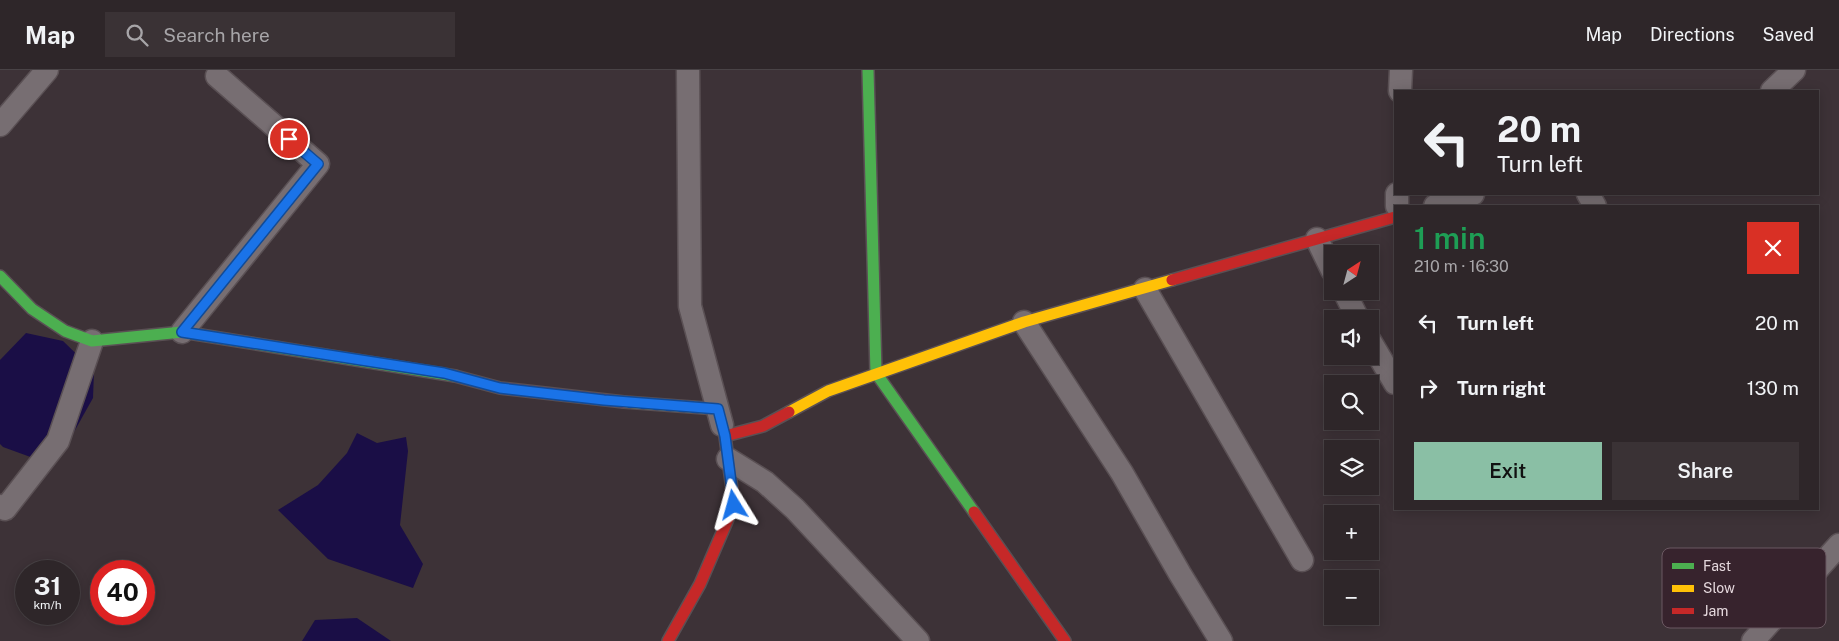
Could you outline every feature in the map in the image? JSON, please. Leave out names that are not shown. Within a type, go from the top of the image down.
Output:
[{"type":"street","points":[[0,125],[47,70]]},
{"type":"street","points":[[672,640],[700,584],[734,505],[725,436],[690,306],[688,70]]},
{"type":"street","points":[[868,70],[876,373],[1065,641]]},
{"type":"street","points":[[1400,90],[1401,70]]},
{"type":"street","points":[[1773,90],[1794,70]]},
{"type":"street","points":[[182,332],[318,164],[217,76]]},
{"type":"street","points":[[1438,205],[1470,195]]},
{"type":"street","points":[[725,436],[763,426],[828,391],[1024,322],[1394,217]]},
{"type":"street","points":[[1317,239],[1324,253]]},
{"type":"street","points":[[0,276],[32,309],[65,331],[92,341],[182,332],[444,373],[500,388],[604,400],[718,409]]},
{"type":"street","points":[[1145,288],[1302,560]]},
{"type":"street","points":[[1024,322],[1122,473],[1221,641]]},
{"type":"street","points":[[0,506],[5,509],[58,441],[92,341]]},
{"type":"street","points":[[1379,356],[1394,382]]},
{"type":"street","points":[[728,459],[765,482],[795,509],[918,641]]},
{"type":"street","points":[[1826,560],[1839,545]]},
{"type":"street","points":[[1753,641],[1765,628]]},
{"type":"shaded area","points":[[26,333],[63,341],[94,371],[93,398],[70,439],[36,459],[3,447],[0,444],[0,360]]},
{"type":"shaded area","points":[[357,433],[377,443],[406,437],[408,451],[400,525],[423,564],[413,588],[328,559],[278,510],[318,485],[347,453]]},
{"type":"shaded area","points":[[357,618],[391,641],[302,641],[315,620]]},
{"type":"traffic: fast","points":[[868,70],[876,373],[974,512]]},
{"type":"traffic: fast","points":[[0,276],[32,309],[65,331],[92,341],[182,332],[455,376]]},
{"type":"traffic: slow","points":[[789,412],[828,391],[1024,322],[1172,280]]},
{"type":"traffic: slow","points":[[624,402],[718,409]]},
{"type":"traffic: jam","points":[[1172,280],[1394,217]]},
{"type":"traffic: jam","points":[[455,376],[500,388],[624,402]]},
{"type":"traffic: jam","points":[[668,641],[700,584],[734,505],[725,436],[763,426],[789,412]]},
{"type":"traffic: jam","points":[[974,512],[1065,641]]},
{"type":"route","points":[[289,139],[318,164],[182,332],[444,373],[500,388],[604,400],[718,409],[725,436],[734,505]]}]
